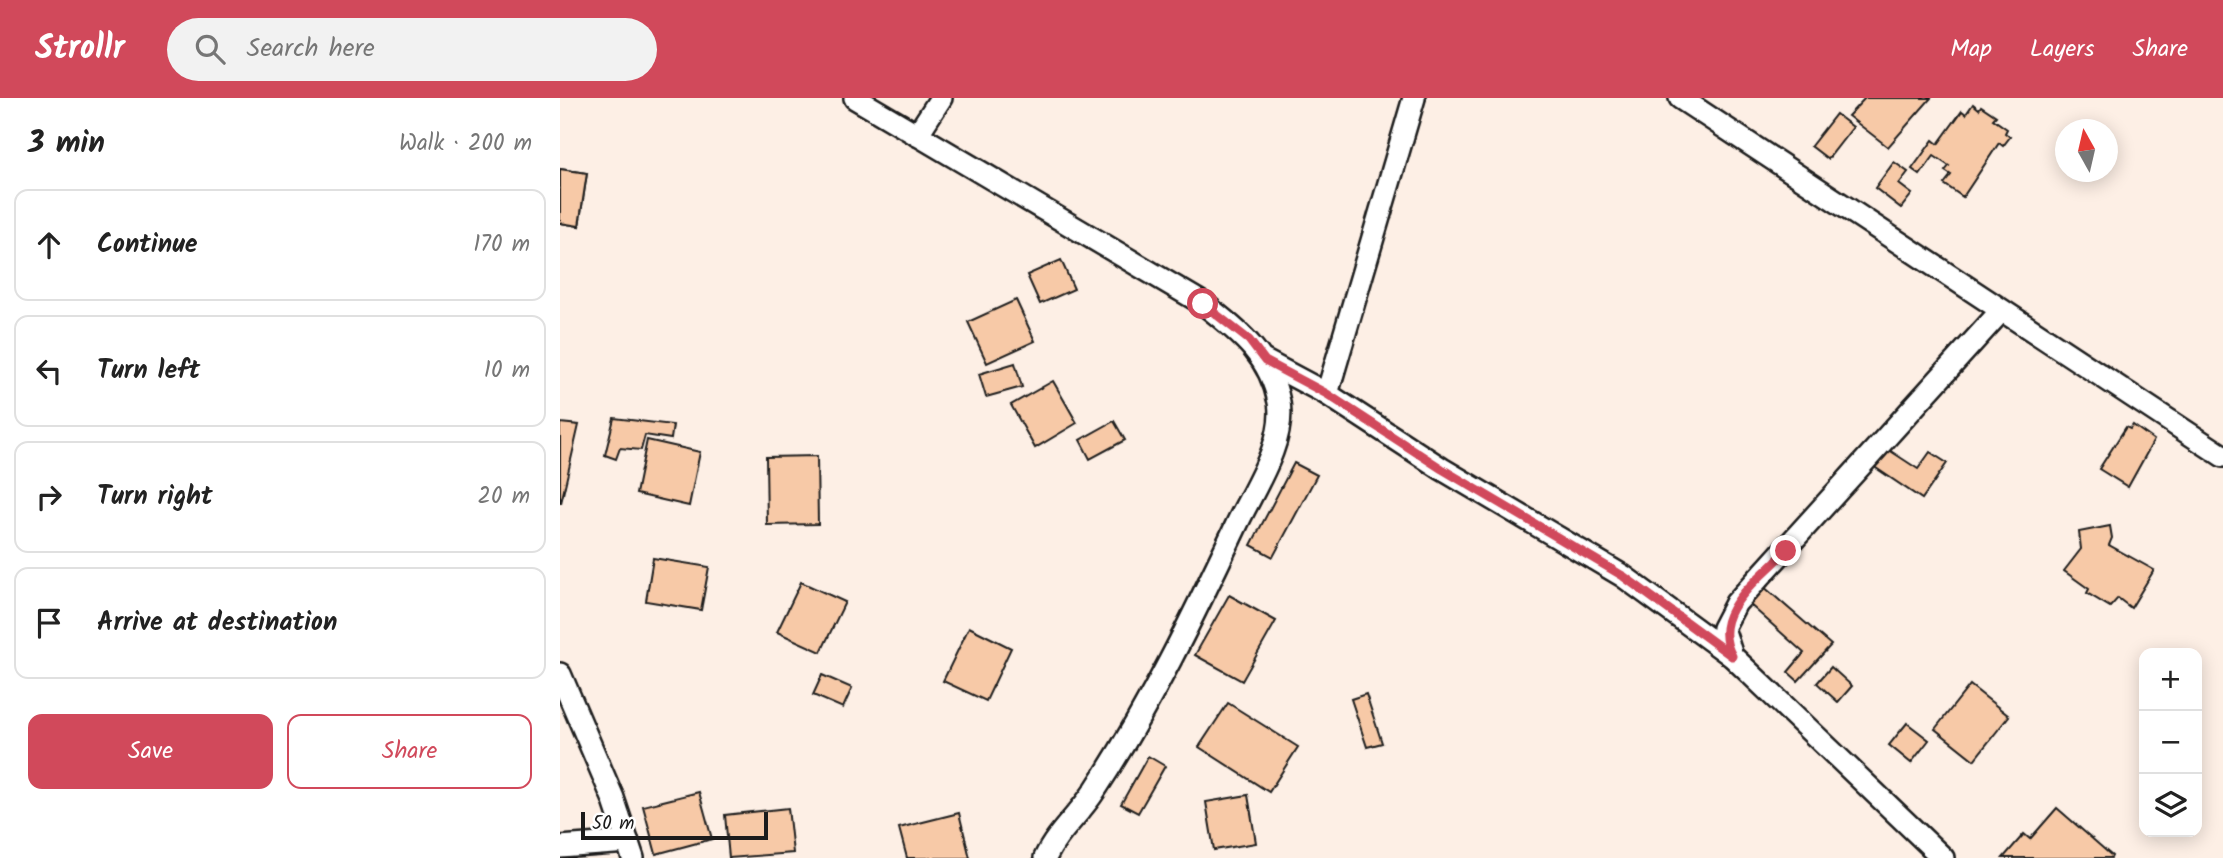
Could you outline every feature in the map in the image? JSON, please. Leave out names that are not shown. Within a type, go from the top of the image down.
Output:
[{"type":"street","points":[[855,98],[1203,304],[1249,340],[1265,361],[1280,405],[1279,426],[1271,450],[1167,670],[1094,792],[1052,843],[1045,858]]},
{"type":"street","points":[[917,135],[941,98]]},
{"type":"street","points":[[1327,394],[1414,98]]},
{"type":"street","points":[[1680,98],[2223,456]]},
{"type":"street","points":[[1732,656],[1723,628],[1737,603],[2001,311]]},
{"type":"street","points":[[1265,361],[1327,394],[1442,469],[1623,576],[1732,656],[1943,858]]},
{"type":"street","points":[[560,674],[613,798],[631,850],[560,847]]},
{"type":"building","points":[[1865,98],[1931,98],[1888,147],[1848,116]]},
{"type":"building","points":[[1973,104],[1996,116],[1993,119],[2007,129],[2005,133],[2010,137],[2003,146],[1999,143],[1963,197],[1944,184],[1951,175],[1945,171],[1949,166],[1934,156],[1920,175],[1912,169],[1933,140],[1938,144],[1962,111],[1966,114]]},
{"type":"building","points":[[1836,114],[1853,127],[1828,159],[1811,146]]},
{"type":"building","points":[[1894,162],[1908,172],[1899,184],[1912,194],[1901,208],[1875,188]]},
{"type":"building","points":[[560,169],[587,173],[579,226],[560,223]]},
{"type":"building","points":[[560,169],[587,173],[579,226],[560,223]]},
{"type":"building","points":[[1061,260],[1074,289],[1040,304],[1027,275]]},
{"type":"building","points":[[1016,300],[1035,341],[987,363],[968,322]]},
{"type":"building","points":[[1015,363],[1022,387],[986,397],[979,374]]},
{"type":"building","points":[[1053,381],[1077,423],[1035,448],[1011,405]]},
{"type":"building","points":[[614,418],[673,425],[671,439],[645,435],[641,450],[620,448],[616,459],[605,455]]},
{"type":"building","points":[[1114,421],[1125,440],[1090,459],[1080,440]]},
{"type":"building","points":[[560,423],[579,425],[561,503],[560,503]]},
{"type":"building","points":[[2133,425],[2154,440],[2128,487],[2099,469],[2126,427],[2130,429]]},
{"type":"building","points":[[647,440],[700,452],[689,506],[636,494]]},
{"type":"building","points":[[1886,448],[1918,469],[1930,452],[1947,463],[1922,499],[1873,466]]},
{"type":"building","points":[[817,456],[818,524],[767,525],[766,457]]},
{"type":"building","points":[[1294,463],[1317,475],[1273,557],[1251,545]]},
{"type":"building","points":[[2110,526],[2112,538],[2109,545],[2154,570],[2131,608],[2118,598],[2110,607],[2087,593],[2089,589],[2064,571],[2081,549],[2079,532]]},
{"type":"building","points":[[653,558],[709,567],[701,610],[646,601]]},
{"type":"building","points":[[801,582],[845,602],[821,652],[777,632]]},
{"type":"building","points":[[1763,586],[1831,645],[1798,681],[1788,672],[1804,653],[1748,603]]},
{"type":"building","points":[[1229,595],[1276,621],[1242,681],[1195,655]]},
{"type":"building","points":[[969,627],[1011,648],[986,701],[943,681]]},
{"type":"building","points":[[1831,667],[1852,686],[1838,702],[1817,683]]},
{"type":"building","points":[[822,675],[852,688],[843,708],[813,695]]},
{"type":"building","points":[[1970,685],[2009,716],[1974,760],[1935,729]]},
{"type":"building","points":[[1366,694],[1382,743],[1367,747],[1351,699]]},
{"type":"building","points":[[1228,703],[1298,747],[1269,792],[1199,747]]},
{"type":"building","points":[[1907,723],[1929,740],[1911,763],[1889,745]]},
{"type":"building","points":[[1148,756],[1165,766],[1138,813],[1121,804]]},
{"type":"building","points":[[699,792],[712,839],[656,854],[643,806]]},
{"type":"building","points":[[1248,795],[1256,843],[1214,850],[1206,802]]},
{"type":"building","points":[[788,808],[793,853],[729,858],[725,815]]},
{"type":"building","points":[[2057,808],[2112,856],[2111,858],[2003,858],[2024,834],[2030,839]]},
{"type":"building","points":[[959,813],[970,858],[907,858],[899,828]]},
{"type":"route","points":[[1203,304],[1249,340],[1265,361],[1327,394],[1442,469],[1623,576],[1732,656],[1724,638],[1723,628],[1727,617],[1786,551]]}]
